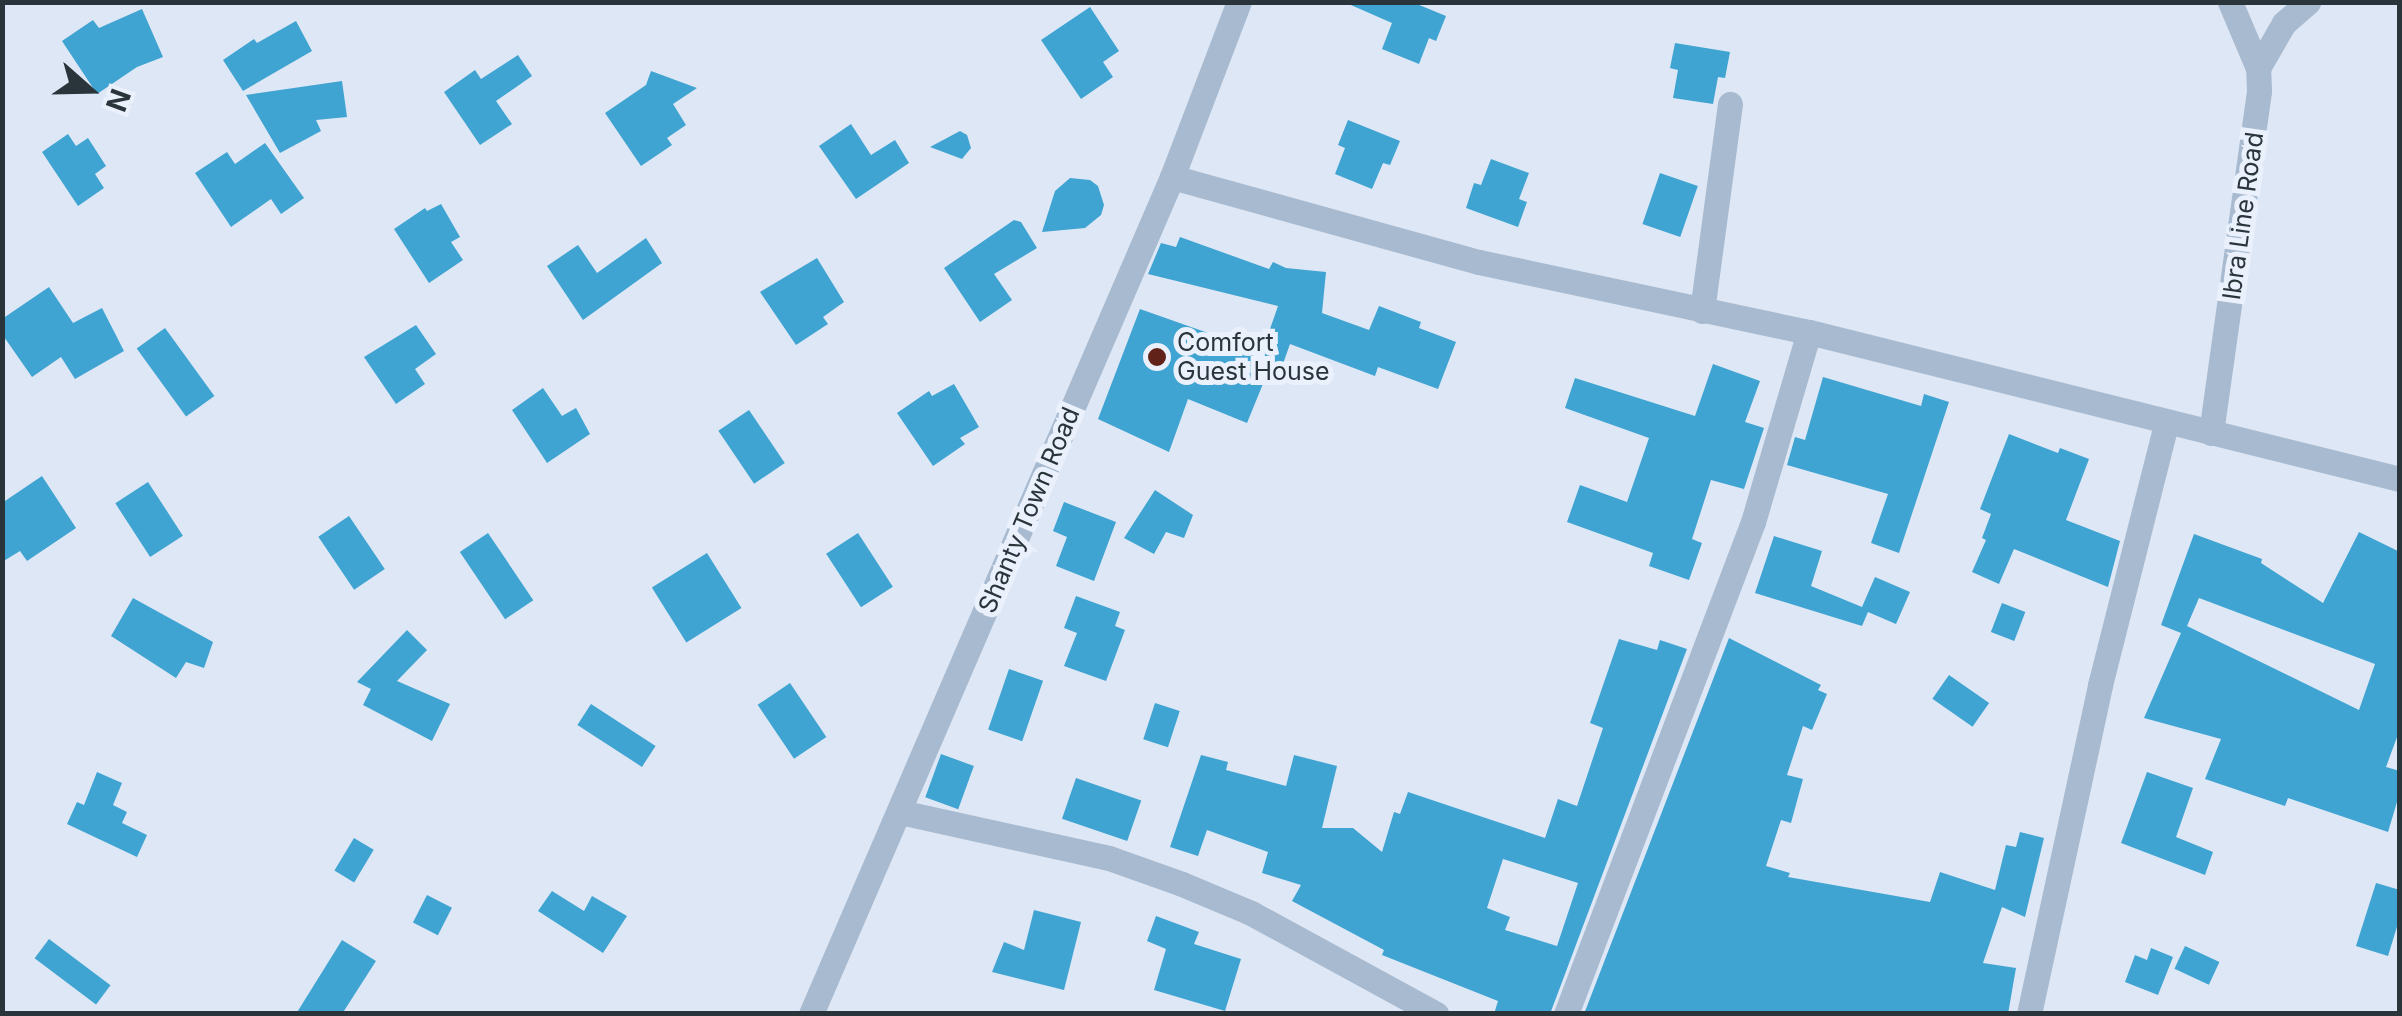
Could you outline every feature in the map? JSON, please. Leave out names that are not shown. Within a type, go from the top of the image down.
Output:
[{"type":"street","name":"Shanty Town Road","points":[[811,1014],[1172,176],[1239,2]]},
{"type":"street","name":"Ibra Line Road","points":[[2211,434],[2257,118],[2258,68],[2230,2]]},
{"type":"street","points":[[2258,68],[2284,22],[2308,2]]},
{"type":"street","points":[[1702,311],[1730,104]]},
{"type":"street","points":[[1172,176],[1479,262],[1809,332],[2166,424],[2400,479]]},
{"type":"street","points":[[1566,1014],[1753,522],[1809,332]]},
{"type":"street","points":[[2028,1014],[2096,702],[2166,424]]},
{"type":"street","points":[[900,812],[1108,858],[1182,884],[1251,913],[1436,1014]]},
{"type":"building","points":[[1344,2],[1412,2],[1446,16],[1436,41],[1429,38],[1419,64],[1382,49],[1392,23]]},
{"type":"building","points":[[1090,7],[1119,51],[1103,62],[1113,77],[1081,99],[1041,40]]},
{"type":"building","points":[[142,9],[163,57],[137,67],[97,94],[62,41],[93,20],[99,28]]},
{"type":"building","points":[[296,21],[312,51],[243,91],[223,60],[254,39],[257,43]]},
{"type":"building","points":[[1675,43],[1730,52],[1725,78],[1718,77],[1713,104],[1673,98],[1678,70],[1670,68]]},
{"type":"building","points":[[518,55],[532,76],[496,101],[512,124],[480,145],[444,92],[475,70],[481,79]]},
{"type":"building","points":[[651,71],[697,88],[673,104],[686,125],[667,138],[672,145],[641,166],[605,113],[646,85]]},
{"type":"building","points":[[342,81],[347,117],[316,120],[321,131],[280,153],[246,95]]},
{"type":"building","points":[[1348,120],[1400,141],[1390,165],[1383,163],[1372,189],[1335,174],[1345,148],[1338,145]]},
{"type":"building","points":[[851,124],[871,155],[895,140],[909,163],[856,199],[819,146]]},
{"type":"building","points":[[960,131],[967,135],[971,148],[962,159],[930,147]]},
{"type":"building","points":[[68,134],[76,146],[88,138],[106,166],[95,174],[104,188],[78,206],[42,152]]},
{"type":"building","points":[[265,143],[304,198],[281,214],[271,199],[231,227],[195,173],[227,152],[235,164]]},
{"type":"building","points":[[1491,159],[1529,173],[1519,199],[1527,202],[1518,227],[1466,208],[1474,183],[1481,185]]},
{"type":"building","points":[[1660,173],[1698,186],[1680,237],[1642,224]]},
{"type":"building","points":[[1070,178],[1090,180],[1098,186],[1104,205],[1101,215],[1085,228],[1042,232],[1055,191]]},
{"type":"building","points":[[441,204],[460,237],[451,242],[463,260],[429,283],[394,229],[425,208],[427,211]]},
{"type":"building","points":[[1014,220],[1021,222],[1037,248],[994,274],[1012,300],[980,322],[944,268]]},
{"type":"building","points":[[1180,237],[1269,269],[1273,262],[1286,268],[1326,272],[1322,313],[1369,330],[1379,306],[1421,322],[1419,328],[1456,342],[1438,389],[1378,367],[1375,376],[1290,344],[1278,378],[1267,374],[1247,423],[1188,399],[1169,452],[1098,419],[1140,309],[1262,352],[1278,306],[1148,274],[1161,243],[1176,247]]},
{"type":"building","points":[[646,238],[662,263],[583,320],[547,266],[578,245],[597,273]]},
{"type":"building","points":[[817,258],[844,302],[823,317],[828,324],[796,345],[760,292]]},
{"type":"building","points":[[49,287],[73,323],[102,308],[124,351],[75,379],[61,357],[32,377],[2,334],[2,319]]},
{"type":"building","points":[[416,325],[436,354],[415,369],[425,384],[396,404],[364,357]]},
{"type":"building","points":[[165,328],[214,396],[186,417],[137,349]]},
{"type":"building","points":[[1713,364],[1760,381],[1745,422],[1764,428],[1744,489],[1711,480],[1692,539],[1702,543],[1689,580],[1649,566],[1653,553],[1567,522],[1580,485],[1627,502],[1649,438],[1565,408],[1575,378],[1695,416]]},
{"type":"building","points":[[1823,377],[1921,406],[1924,394],[1949,402],[1899,553],[1871,543],[1888,494],[1787,465],[1795,437],[1805,440]]},
{"type":"building","points":[[954,384],[979,427],[960,438],[965,444],[933,466],[897,413],[929,391],[932,396]]},
{"type":"building","points":[[543,388],[562,416],[576,408],[590,434],[547,463],[512,410]]},
{"type":"building","points":[[749,410],[785,463],[754,484],[718,431]]},
{"type":"building","points":[[2009,434],[2058,453],[2060,448],[2089,459],[2066,520],[2120,541],[2108,587],[2014,549],[1999,584],[1972,572],[1986,540],[1982,538],[1991,514],[1980,509]]},
{"type":"building","points":[[42,476],[76,528],[27,561],[20,551],[2,562],[2,503]]},
{"type":"building","points":[[148,482],[183,536],[150,557],[115,503]]},
{"type":"building","points":[[1155,490],[1193,515],[1184,538],[1166,532],[1154,554],[1124,538]]},
{"type":"building","points":[[1064,502],[1116,522],[1094,581],[1056,566],[1067,537],[1053,531]]},
{"type":"building","points":[[349,516],[385,569],[354,590],[318,537]]},
{"type":"building","points":[[2359,532],[2400,552],[2400,729],[2386,767],[2400,771],[2400,792],[2388,832],[2288,798],[2285,806],[2205,779],[2221,739],[2144,718],[2181,633],[2161,625],[2194,534],[2262,559],[2261,563],[2323,603]],"holes":[[[2199,598],[2375,664],[2359,710],[2187,626]]]},
{"type":"building","points":[[488,533],[533,600],[505,619],[460,552]]},
{"type":"building","points":[[858,533],[893,587],[861,607],[826,554]]},
{"type":"building","points":[[1774,536],[1822,551],[1811,586],[1862,607],[1875,577],[1910,592],[1896,624],[1868,612],[1862,626],[1755,593]]},
{"type":"building","points":[[707,553],[741,608],[686,643],[652,587]]},
{"type":"building","points":[[1076,596],[1120,612],[1115,626],[1125,630],[1106,681],[1064,666],[1077,633],[1064,628]]},
{"type":"building","points":[[133,598],[213,642],[204,668],[186,662],[176,678],[111,636]]},
{"type":"building","points":[[2002,603],[2025,612],[2014,641],[1991,632]]},
{"type":"building","points":[[407,630],[427,650],[397,681],[450,704],[432,741],[363,705],[371,689],[357,682]]},
{"type":"building","points":[[1729,638],[1821,685],[1818,690],[1827,694],[1812,730],[1803,726],[1787,775],[1803,779],[1791,823],[1781,820],[1766,866],[1790,873],[1788,877],[1930,902],[1940,872],[1995,890],[2006,845],[2016,847],[2020,832],[2044,838],[2025,917],[2002,907],[1983,963],[2016,968],[2008,1014],[1584,1014]]},
{"type":"building","points":[[1619,639],[1657,650],[1660,640],[1687,649],[1550,1014],[1494,1014],[1498,1001],[1382,955],[1384,950],[1292,901],[1301,885],[1262,873],[1268,852],[1207,830],[1198,856],[1170,847],[1201,755],[1228,762],[1226,770],[1286,786],[1294,755],[1337,766],[1322,828],[1353,828],[1382,852],[1394,812],[1400,814],[1408,792],[1545,838],[1558,799],[1577,806],[1603,728],[1590,723]],"holes":[[[1503,859],[1578,883],[1557,946],[1505,930],[1510,917],[1487,908]]]},
{"type":"building","points":[[1009,669],[1043,681],[1022,741],[988,730]]},
{"type":"building","points":[[1949,675],[1989,703],[1973,727],[1932,699]]},
{"type":"building","points":[[790,683],[826,737],[794,759],[758,705]]},
{"type":"building","points":[[1155,703],[1180,711],[1168,747],[1143,739]]},
{"type":"building","points":[[591,704],[656,746],[642,767],[577,725]]},
{"type":"building","points":[[941,754],[974,766],[958,809],[925,797]]},
{"type":"building","points":[[97,772],[122,783],[113,805],[127,812],[122,823],[147,835],[137,857],[67,824],[77,802],[84,805]]},
{"type":"building","points":[[2147,772],[2193,788],[2176,837],[2213,852],[2205,875],[2121,843]]},
{"type":"building","points":[[1076,778],[1141,800],[1127,841],[1062,819]]},
{"type":"building","points":[[354,838],[374,850],[354,882],[334,871]]},
{"type":"building","points":[[2376,883],[2400,890],[2400,917],[2388,956],[2356,946]]},
{"type":"building","points":[[552,891],[584,911],[592,896],[627,916],[603,953],[538,911]]},
{"type":"building","points":[[427,895],[452,908],[438,935],[413,923]]},
{"type":"building","points":[[1034,910],[1081,922],[1064,990],[992,972],[1004,942],[1024,950]]},
{"type":"building","points":[[1156,916],[1199,932],[1194,944],[1241,959],[1225,1011],[1154,990],[1166,949],[1147,941]]},
{"type":"building","points":[[49,939],[110,985],[96,1005],[35,958]]},
{"type":"building","points":[[342,940],[376,961],[342,1014],[296,1014]]},
{"type":"building","points":[[2185,946],[2219,962],[2209,985],[2174,969]]},
{"type":"building","points":[[2151,948],[2173,957],[2158,995],[2125,982],[2135,955],[2147,960]]},
{"type":"place","name":"Comfort Guest House","points":[[1157,357]]}]
